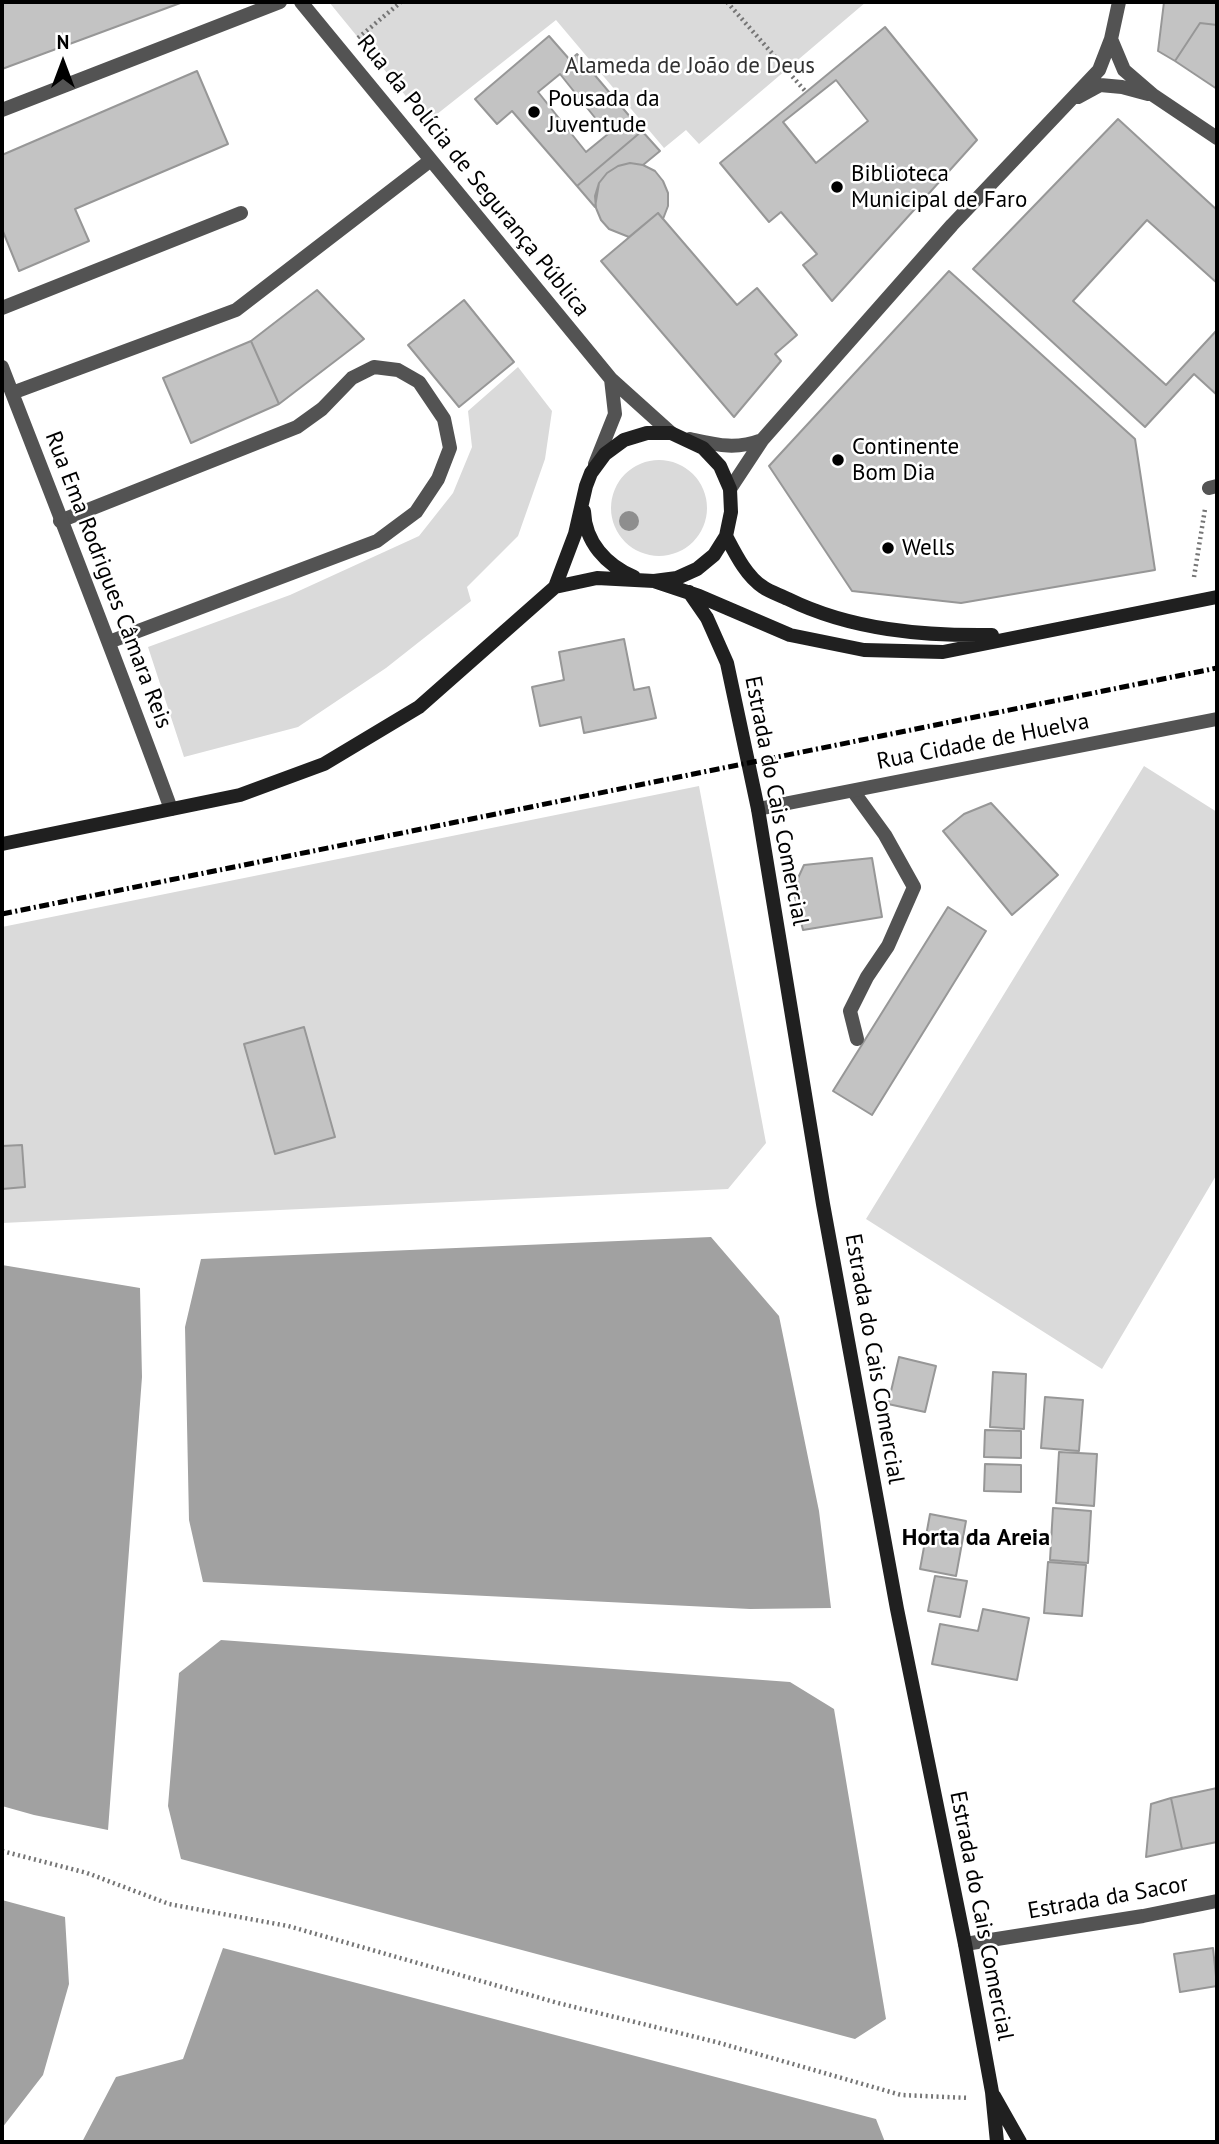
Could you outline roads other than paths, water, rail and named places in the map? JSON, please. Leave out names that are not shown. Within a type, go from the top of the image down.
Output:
[{"type":"street","points":[[2,110],[280,2]]},
{"type":"street","name":"Rua da Polícia de Segurança Pública","points":[[301,2],[611,379],[676,435]]},
{"type":"street","points":[[730,489],[763,439],[951,225],[1099,70],[1111,39],[1119,2]]},
{"type":"street","points":[[1111,39],[1124,70],[1153,95],[1217,138]]},
{"type":"street","points":[[1065,104],[1100,85],[1122,87],[1153,95]]},
{"type":"street","points":[[12,393],[236,310],[431,160]]},
{"type":"street","points":[[2,308],[241,213]]},
{"type":"street","name":"Rua Ema Rodrigues Câmara Reis","points":[[2,367],[171,809]]},
{"type":"street","points":[[60,521],[297,427],[322,409],[352,378],[374,367],[398,370],[419,382],[444,419],[450,448],[438,478],[415,512],[377,541],[109,642]]},
{"type":"street","points":[[2,844],[240,795],[324,764],[419,707],[555,587],[575,534],[591,473],[615,414],[611,379]]},
{"type":"street","points":[[591,473],[605,454],[624,440],[647,433],[676,435],[715,445],[743,447],[763,439]]},
{"type":"street","points":[[555,587],[597,578],[677,578],[697,569],[714,555],[726,536],[731,512],[730,489],[720,466],[703,448],[676,435]]},
{"type":"street","points":[[583,499],[584,520],[591,540],[603,557],[620,571],[689,592],[790,635],[864,650],[943,652],[1217,597]]},
{"type":"street","points":[[726,536],[737,558],[762,587],[808,609],[867,626],[946,636],[1028,635]]},
{"type":"street","name":"Estrada do Cais Comercial","points":[[689,592],[707,618],[726,663],[758,809],[823,1204],[884,1541],[965,1944],[992,2092],[997,2142]]},
{"type":"street","name":"Rua Cidade de Huelva","points":[[758,809],[1217,719]]},
{"type":"street","points":[[853,791],[885,835],[914,887],[888,946],[867,977],[850,1011],[857,1039]]},
{"type":"street","name":"Estrada da Sacor","points":[[965,1944],[1143,1916],[1217,1901]]},
{"type":"street","points":[[992,2092],[1020,2142]]},
{"type":"railway","points":[[2,914],[1217,668]]},
{"type":"place","name":"Pousada da Juventude","points":[[534,112]]},
{"type":"place","name":"Biblioteca Municipal de Faro","points":[[837,187]]},
{"type":"place","name":"Continente Bom Dia","points":[[838,460]]},
{"type":"place","name":"Wells","points":[[888,548]]},
{"type":"district","name":"Horta da Areia","points":[[976,1538]]},
{"type":"park label","name":"Alameda de João de Deus","points":[[690,66]]}]
